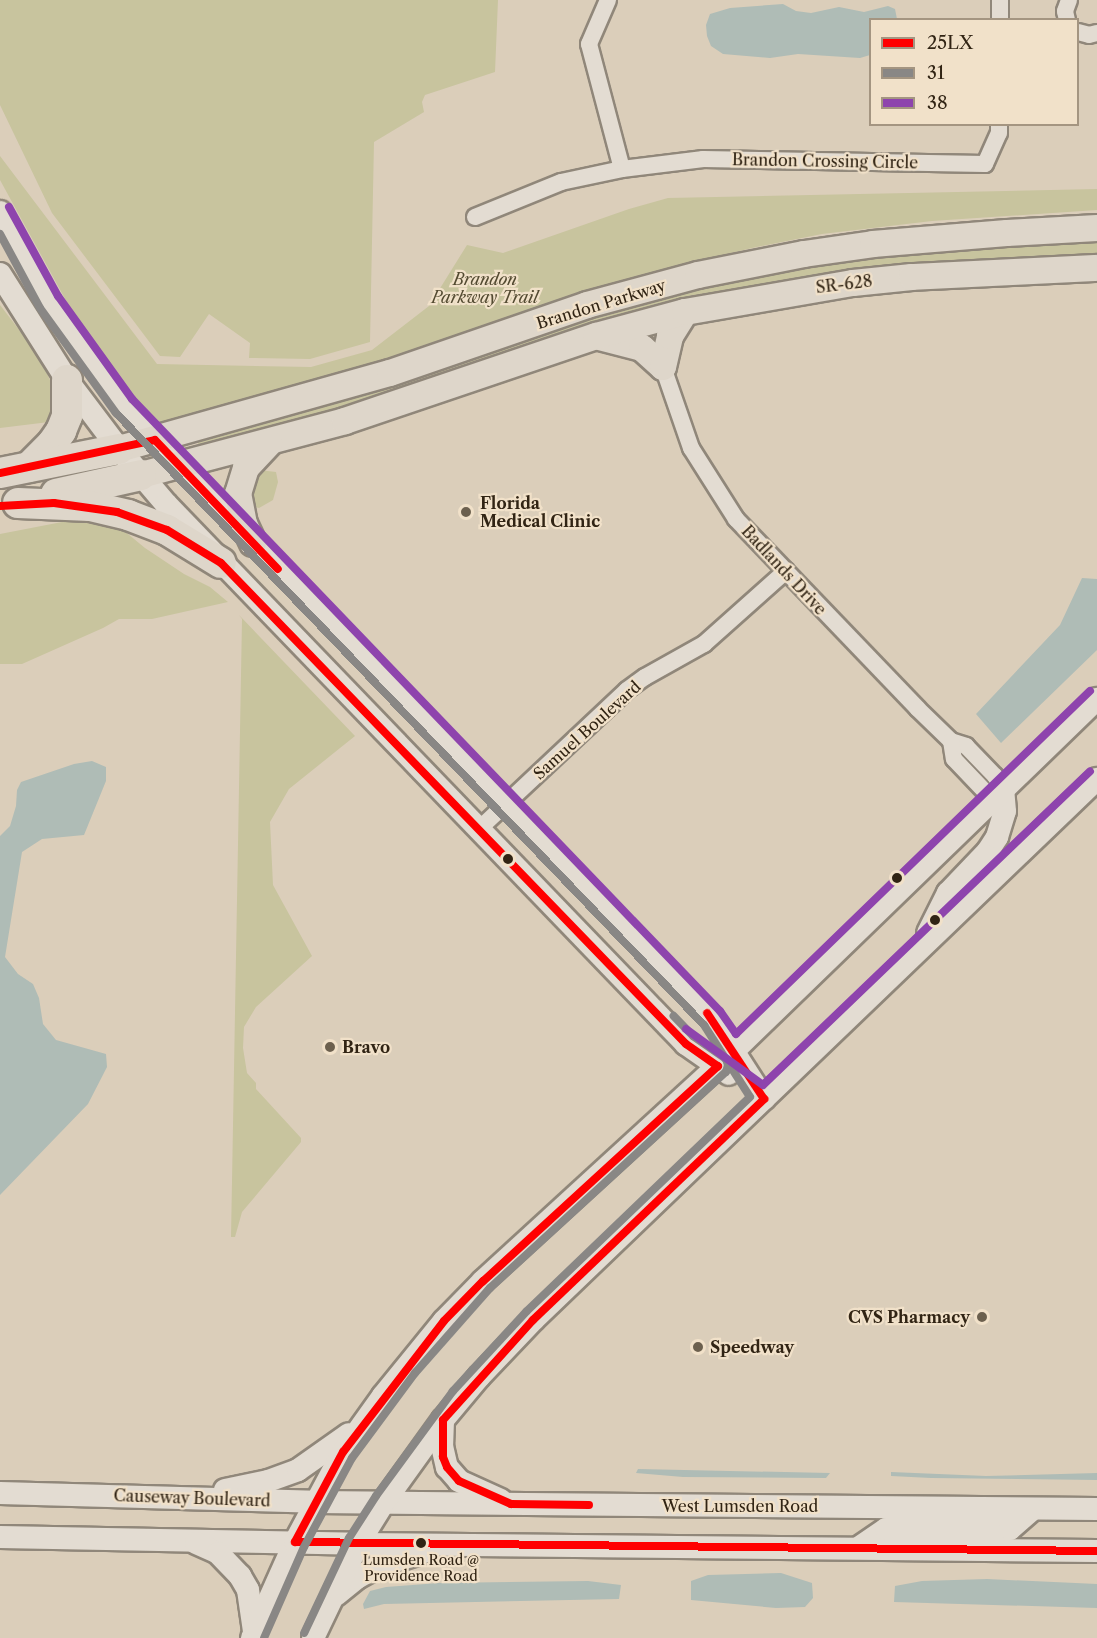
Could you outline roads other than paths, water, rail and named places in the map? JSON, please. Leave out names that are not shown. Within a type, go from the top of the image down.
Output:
[{"type":"highway","points":[[29,466],[52,444],[61,431],[67,416],[67,380]]},
{"type":"highway","points":[[0,473],[119,449]]},
{"type":"highway","points":[[9,504],[141,476]]},
{"type":"highway","points":[[9,504],[90,506],[128,515],[167,530],[221,563]]},
{"type":"main road","points":[[0,212],[49,302],[124,406],[253,543],[712,1018],[764,1099]]},
{"type":"main road","name":"Brandon Parkway","points":[[119,449],[390,373],[587,305],[698,275],[804,254],[873,244],[1097,228]]},
{"type":"main road","name":"SR-628","points":[[596,336],[685,312],[853,283],[912,277],[1097,268]]},
{"type":"main road","points":[[0,274],[67,380],[119,449],[221,563],[686,1044],[764,1099]]},
{"type":"main road","points":[[663,367],[670,336],[685,312]]},
{"type":"main road","points":[[596,336],[634,344],[651,354],[663,367]]},
{"type":"main road","name":"Brandon Parkway","points":[[141,476],[345,421],[596,336]]},
{"type":"main road","points":[[253,543],[241,516],[238,494],[246,468],[270,443]]},
{"type":"main road","points":[[253,1635],[315,1502],[362,1424],[425,1344],[483,1281],[718,1066],[1097,699]]},
{"type":"main road","points":[[313,1638],[358,1544],[384,1502],[443,1420],[533,1320],[1097,779]]},
{"type":"main road","points":[[924,943],[948,893],[988,852],[997,837],[1005,811],[998,795]]},
{"type":"main road","points":[[443,1420],[442,1446],[447,1467],[459,1481],[511,1504]]},
{"type":"main road","points":[[186,1498],[286,1475],[320,1456],[362,1424]]},
{"type":"main road","name":"Causeway Boulevard","points":[[0,1494],[384,1502]]},
{"type":"main road","name":"West Lumsden Road","points":[[384,1502],[1097,1509]]},
{"type":"main road","points":[[858,1548],[886,1529],[1010,1529],[1033,1509]]},
{"type":"main road","points":[[0,1537],[358,1544],[1097,1551]]},
{"type":"main road","points":[[189,1540],[218,1553],[240,1576],[251,1603],[253,1635]]},
{"type":"main road","points":[[330,1600],[357,1578],[379,1566],[447,1545]]},
{"type":"street","points":[[608,0],[589,45],[622,169]]},
{"type":"street","points":[[1000,0],[1000,18]]},
{"type":"street","points":[[1067,18],[1065,11],[1069,0]]},
{"type":"street","points":[[1079,32],[1089,35],[1097,33]]},
{"type":"street","name":"Brandon Crossing Circle","points":[[474,217],[561,182],[622,169],[703,159],[985,164],[999,133],[999,126]]},
{"type":"street","name":"Badlands Drive","points":[[663,367],[682,428],[702,469],[736,519],[951,741],[966,746],[995,776],[998,795]]},
{"type":"street","name":"Samuel Boulevard","points":[[478,830],[627,690],[704,644],[786,572]]},
{"type":"place","name":"Florida Medical Clinic","points":[[466,512]]},
{"type":"place","name":"Bravo","points":[[330,1047]]},
{"type":"place","name":"CVS Pharmacy","points":[[982,1317]]},
{"type":"place","name":"Speedway","points":[[698,1347]]},
{"type":"place","name":"Lumsden Road @ Providence Road","points":[[421,1543]]},
{"type":"park label","name":"Brandon Parkway Trail","points":[[485,288]]}]
